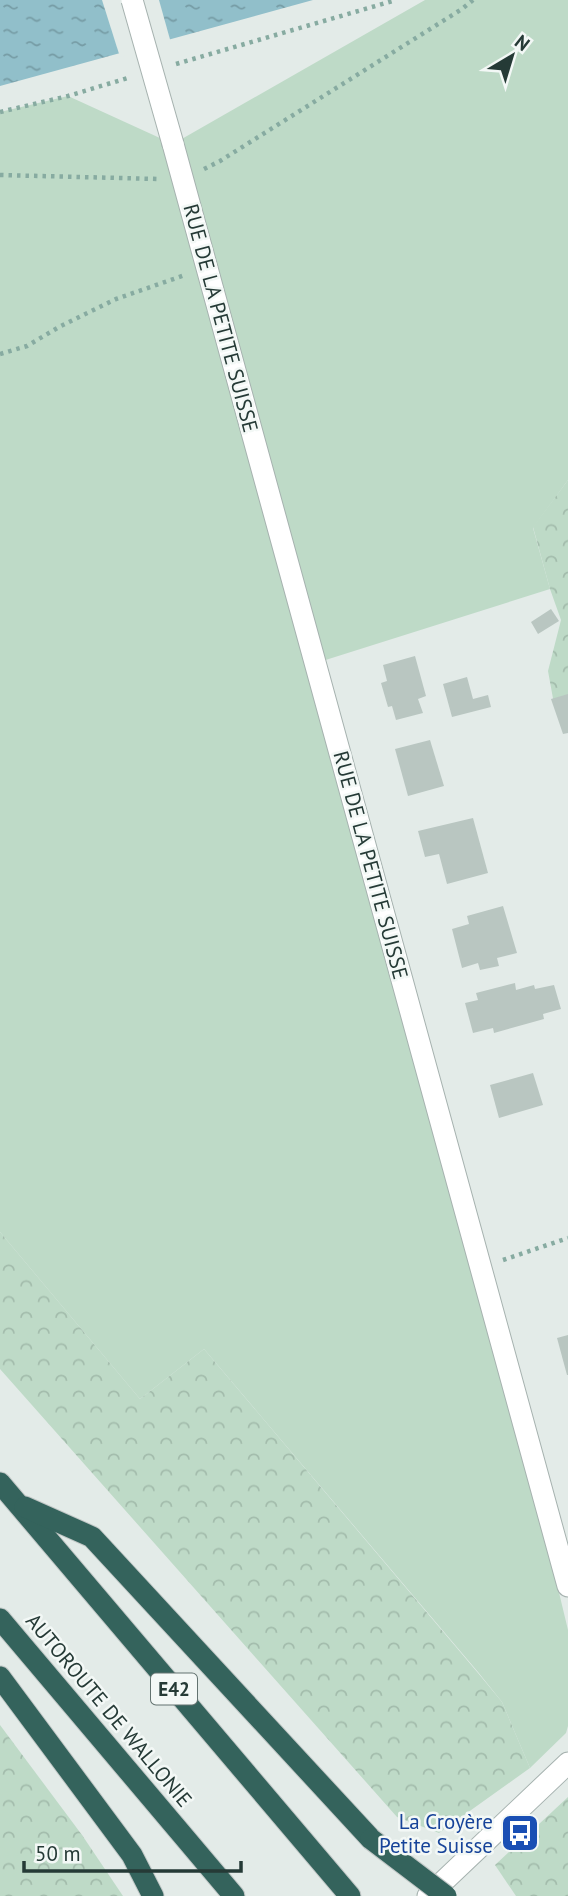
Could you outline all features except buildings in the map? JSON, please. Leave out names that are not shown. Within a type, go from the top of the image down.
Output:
[{"type":"highway","name":"E42","points":[[0,1483],[350,1896]]},
{"type":"highway","points":[[18,1503],[92,1537],[371,1839],[446,1896]]},
{"type":"highway","name":"AUTOROUTE DE WALLONIE","points":[[0,1619],[234,1896]]},
{"type":"highway","points":[[0,1677],[132,1854],[153,1896]]},
{"type":"street","name":"RUE DE LA PETITE SUISSE","points":[[132,0],[568,1587]]},
{"type":"street","points":[[428,1896],[568,1763]]},
{"type":"path","points":[[173,65],[396,0]]},
{"type":"path","points":[[0,175],[183,179],[220,160],[473,0]]},
{"type":"path","points":[[0,112],[68,96],[134,76]]},
{"type":"path","points":[[0,354],[27,346],[116,299],[207,268]]},
{"type":"path","points":[[481,1268],[568,1238]]},
{"type":"green space","points":[[425,0],[568,0],[568,480],[533,528],[550,589],[316,663],[481,1268],[568,1630],[568,1726],[566,1733],[530,1768],[502,1702],[204,1349],[140,1399],[0,1232],[0,112],[68,96],[173,144]]},
{"type":"green space","points":[[568,480],[568,722],[554,704],[548,671],[561,620],[533,527]]},
{"type":"green space","points":[[0,1232],[140,1399],[204,1349],[502,1702],[530,1768],[439,1833],[397,1817],[0,1369]]},
{"type":"green space","points":[[0,1725],[82,1835],[123,1896],[0,1896]]},
{"type":"green space","points":[[568,1797],[568,1896],[516,1896],[495,1865]]},
{"type":"water","points":[[0,0],[313,0],[0,86]]},
{"type":"pier","points":[[102,0],[159,0],[171,43],[120,57]]},
{"type":"place","name":"La Croyère Petite Suisse","points":[[520,1833]]}]
